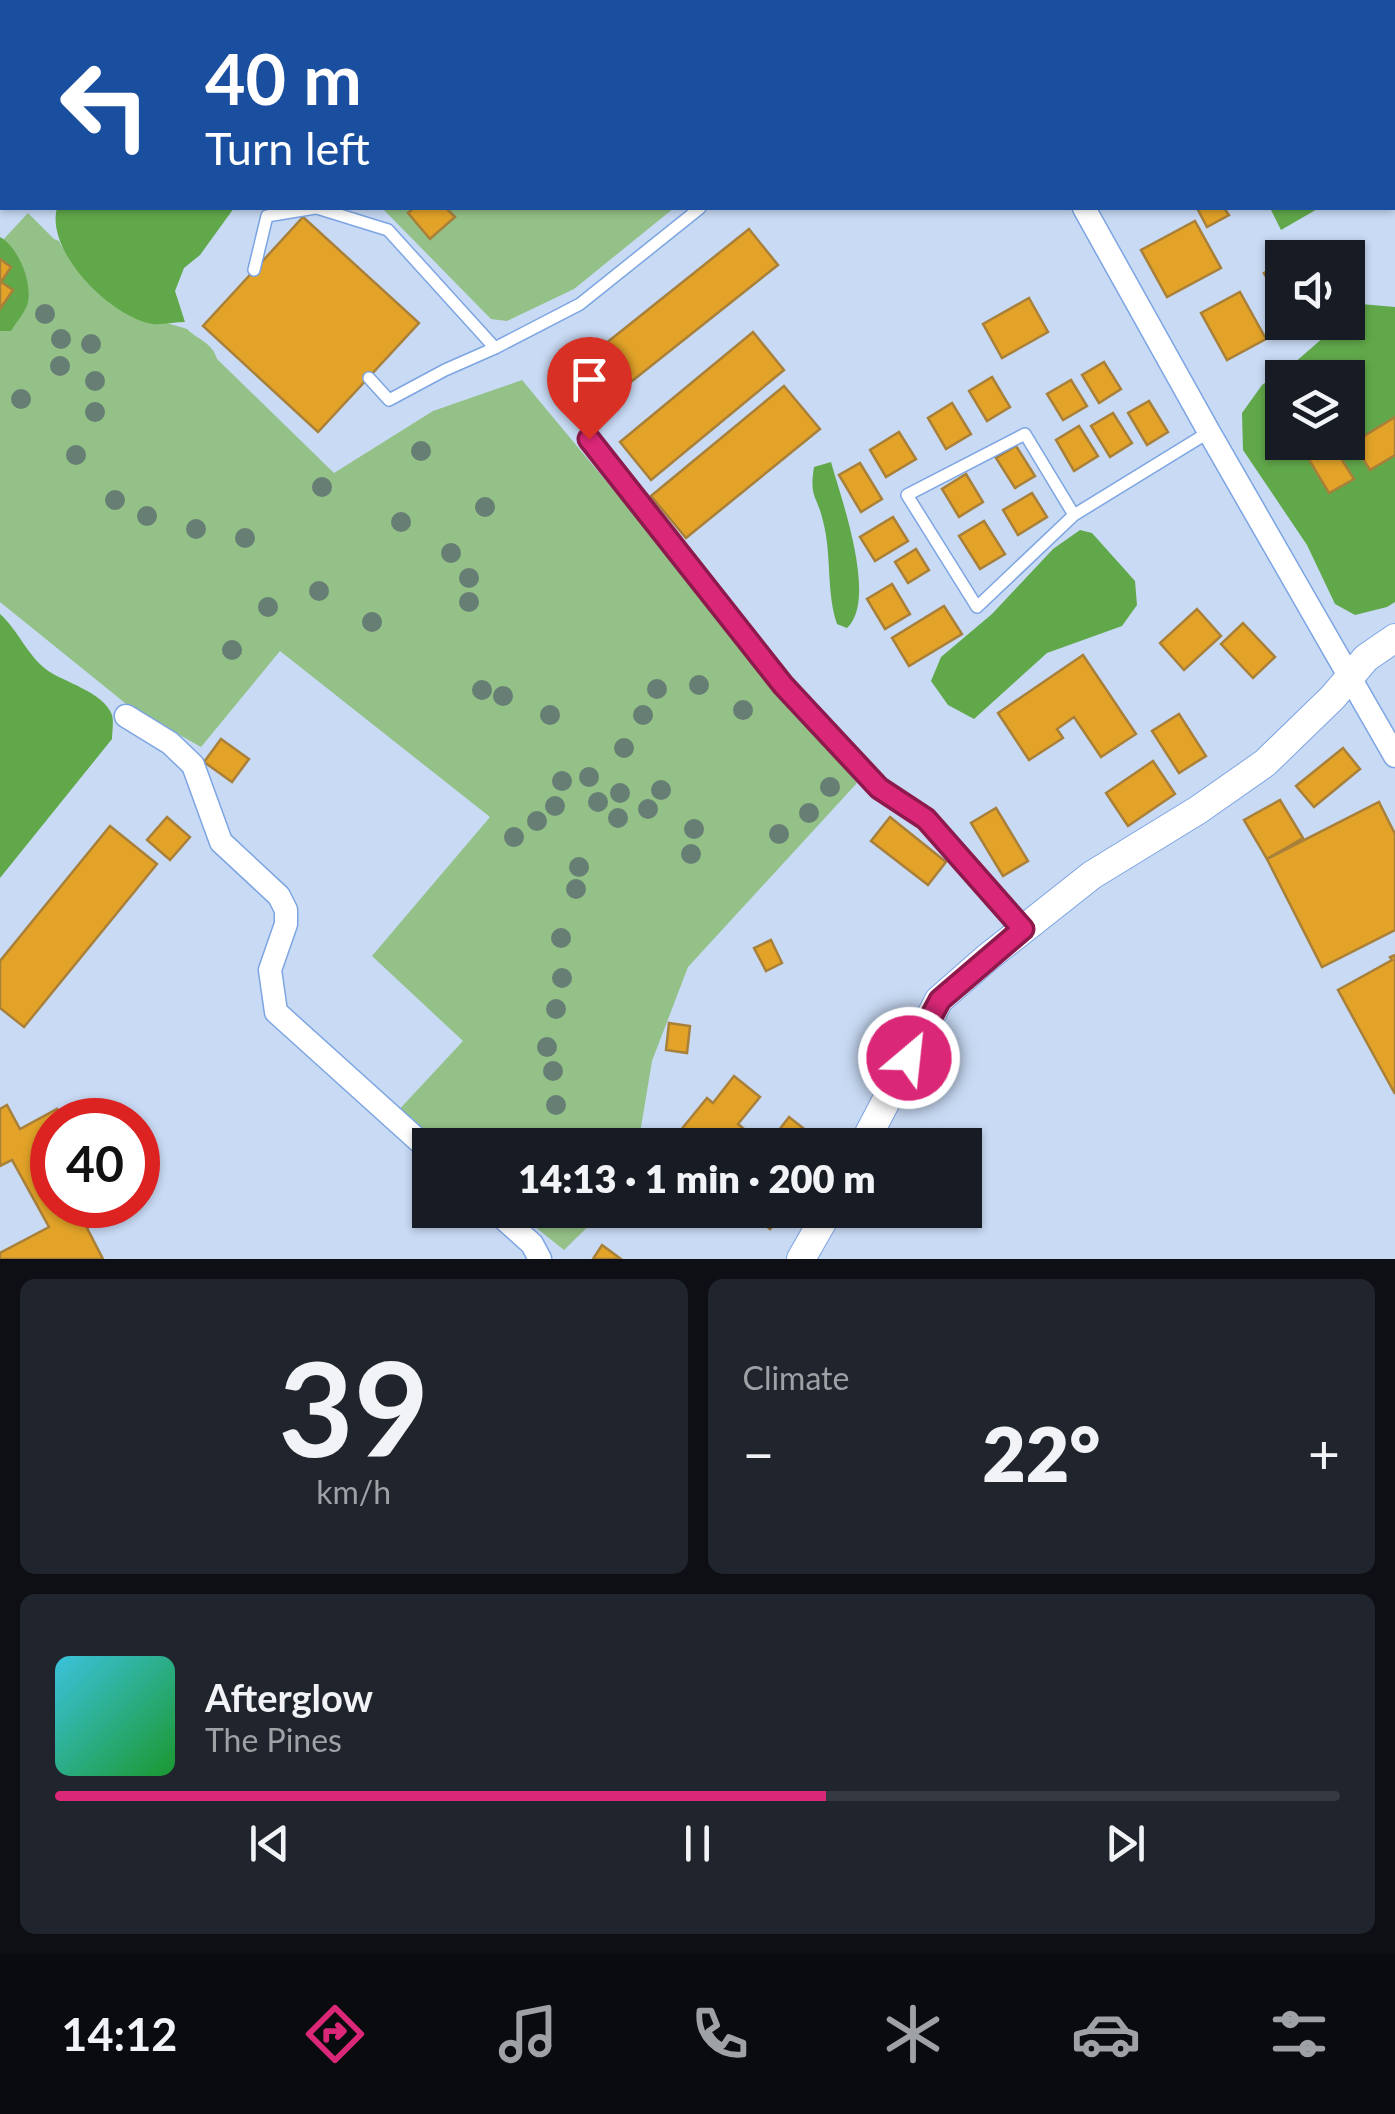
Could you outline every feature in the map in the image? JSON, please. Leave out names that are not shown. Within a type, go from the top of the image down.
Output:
[{"type":"street","points":[[1085,210],[1395,756]]},
{"type":"street","points":[[872,1128],[940,1000],[1092,875],[1198,810],[1266,762],[1333,698],[1366,658],[1395,638]]},
{"type":"street","points":[[126,716],[170,742],[193,765],[221,842],[279,896],[286,910],[286,924],[270,970],[276,1012],[412,1135]]},
{"type":"street","points":[[514,1228],[532,1244],[540,1259]]},
{"type":"street","points":[[802,1259],[819,1228]]},
{"type":"lane","points":[[254,270],[267,216],[304,210]]},
{"type":"lane","points":[[323,210],[388,230],[495,348]]},
{"type":"lane","points":[[369,378],[389,400],[495,348],[580,304],[698,210]]},
{"type":"lane","points":[[1074,514],[1025,434],[907,495],[977,607],[1074,514],[1209,432]]},
{"type":"lane","points":[[589,439],[783,685],[879,788],[926,819],[1023,929]]},
{"type":"green space","points":[[57,210],[233,210],[200,255],[184,268],[175,291],[185,322],[157,324],[119,310],[71,262],[56,225]]},
{"type":"green space","points":[[384,210],[672,210],[574,289],[507,321],[491,319]]},
{"type":"green space","points":[[1271,210],[1316,210],[1281,230]]},
{"type":"green space","points":[[28,213],[127,311],[187,329],[208,345],[217,359],[334,473],[433,411],[522,380],[857,783],[688,967],[652,1061],[641,1128],[412,1128],[395,1114],[463,1041],[372,956],[490,817],[280,651],[201,747],[130,707],[0,602],[0,243]]},
{"type":"green space","points":[[0,237],[18,256],[28,284],[27,306],[11,331],[0,331]]},
{"type":"green space","points":[[1365,304],[1395,307],[1395,602],[1387,607],[1355,615],[1335,604],[1307,545],[1243,450],[1242,413],[1265,383],[1265,460],[1365,460],[1365,360],[1298,360],[1321,340],[1365,340]]},
{"type":"green space","points":[[831,462],[849,523],[858,573],[856,614],[847,628],[837,624],[826,534],[812,485],[814,467]]},
{"type":"green space","points":[[1080,530],[1092,533],[1135,581],[1137,605],[1122,626],[1047,653],[974,719],[948,705],[931,681],[941,657],[992,614],[1053,549]]},
{"type":"green space","points":[[0,614],[47,670],[101,700],[112,715],[113,724],[112,739],[0,878]]},
{"type":"green space","points":[[536,1228],[587,1228],[564,1250]]},
{"type":"building","points":[[448,210],[455,217],[430,239],[408,213]]},
{"type":"building","points":[[1198,210],[1225,210],[1229,215],[1207,227]]},
{"type":"building","points":[[303,217],[419,323],[318,432],[203,326]]},
{"type":"building","points":[[1195,221],[1221,268],[1167,297],[1141,250]]},
{"type":"building","points":[[749,229],[778,265],[578,424],[550,388]]},
{"type":"building","points":[[0,259],[11,267],[1,282],[13,290],[0,309]]},
{"type":"building","points":[[1240,292],[1265,340],[1227,360],[1201,313]]},
{"type":"building","points":[[1029,298],[1048,332],[1002,358],[983,324]]},
{"type":"building","points":[[753,332],[784,370],[651,480],[620,442]]},
{"type":"building","points":[[1104,362],[1121,389],[1099,403],[1082,375]]},
{"type":"building","points":[[992,377],[1010,407],[987,421],[969,391]]},
{"type":"building","points":[[1071,380],[1087,406],[1063,420],[1047,394]]},
{"type":"building","points":[[784,386],[820,429],[686,538],[651,496]]},
{"type":"building","points":[[1149,401],[1168,432],[1147,445],[1128,413]]},
{"type":"building","points":[[952,403],[971,434],[946,449],[928,418]]},
{"type":"building","points":[[1113,413],[1132,443],[1110,457],[1091,426]]},
{"type":"building","points":[[1395,417],[1395,455],[1370,470],[1364,460],[1365,436]]},
{"type":"building","points":[[1079,426],[1098,456],[1074,471],[1056,440]]},
{"type":"building","points":[[899,432],[916,459],[886,477],[870,450]]},
{"type":"building","points":[[1016,446],[1035,476],[1015,488],[996,458]]},
{"type":"building","points":[[1309,460],[1342,460],[1354,479],[1329,493]]},
{"type":"building","points":[[860,463],[882,499],[861,512],[839,475]]},
{"type":"building","points":[[966,474],[983,502],[959,517],[942,489]]},
{"type":"building","points":[[1032,493],[1047,517],[1018,535],[1003,510]]},
{"type":"building","points":[[893,517],[908,541],[875,561],[860,537]]},
{"type":"building","points":[[984,521],[1005,554],[980,569],[959,536]]},
{"type":"building","points":[[916,549],[929,570],[908,583],[895,562]]},
{"type":"building","points":[[892,584],[910,614],[885,629],[867,599]]},
{"type":"building","points":[[944,606],[962,634],[909,666],[892,638]]},
{"type":"building","points":[[1197,609],[1221,636],[1184,670],[1160,643]]},
{"type":"building","points":[[1243,623],[1275,657],[1253,678],[1221,644]]},
{"type":"building","points":[[1083,655],[1136,734],[1101,757],[1074,717],[1057,729],[1063,738],[1029,760],[998,713]]},
{"type":"building","points":[[1179,714],[1206,756],[1179,773],[1152,731]]},
{"type":"building","points":[[221,739],[249,759],[232,782],[204,762]]},
{"type":"building","points":[[1343,748],[1360,769],[1314,807],[1296,786]]},
{"type":"building","points":[[1153,761],[1175,794],[1128,826],[1106,793]]},
{"type":"building","points":[[1280,800],[1303,838],[1267,859],[1244,820]]},
{"type":"building","points":[[1379,802],[1395,834],[1395,930],[1322,967],[1267,859]]},
{"type":"building","points":[[996,808],[1028,861],[1003,876],[971,823]]},
{"type":"building","points":[[167,817],[190,837],[170,860],[147,840]]},
{"type":"building","points":[[890,817],[946,862],[928,885],[871,841]]},
{"type":"building","points":[[110,826],[157,864],[24,1027],[0,1008],[0,961]]},
{"type":"building","points":[[771,940],[782,963],[766,971],[754,948]]},
{"type":"building","points":[[1395,955],[1395,1094],[1338,990]]},
{"type":"building","points":[[669,1023],[690,1026],[687,1053],[666,1050]]},
{"type":"building","points":[[734,1076],[760,1097],[738,1124],[743,1128],[683,1128],[707,1098],[713,1103]]},
{"type":"building","points":[[7,1105],[20,1129],[30,1124],[30,1193],[12,1160],[0,1166],[0,1109]]},
{"type":"building","points":[[789,1117],[803,1128],[781,1128]]},
{"type":"building","points":[[47,1228],[87,1228],[103,1259],[0,1259],[0,1253]]},
{"type":"building","points":[[602,1245],[621,1259],[593,1259]]},
{"type":"route","points":[[589,439],[783,685],[879,788],[926,819],[1023,929],[940,1000],[909,1058]]}]
